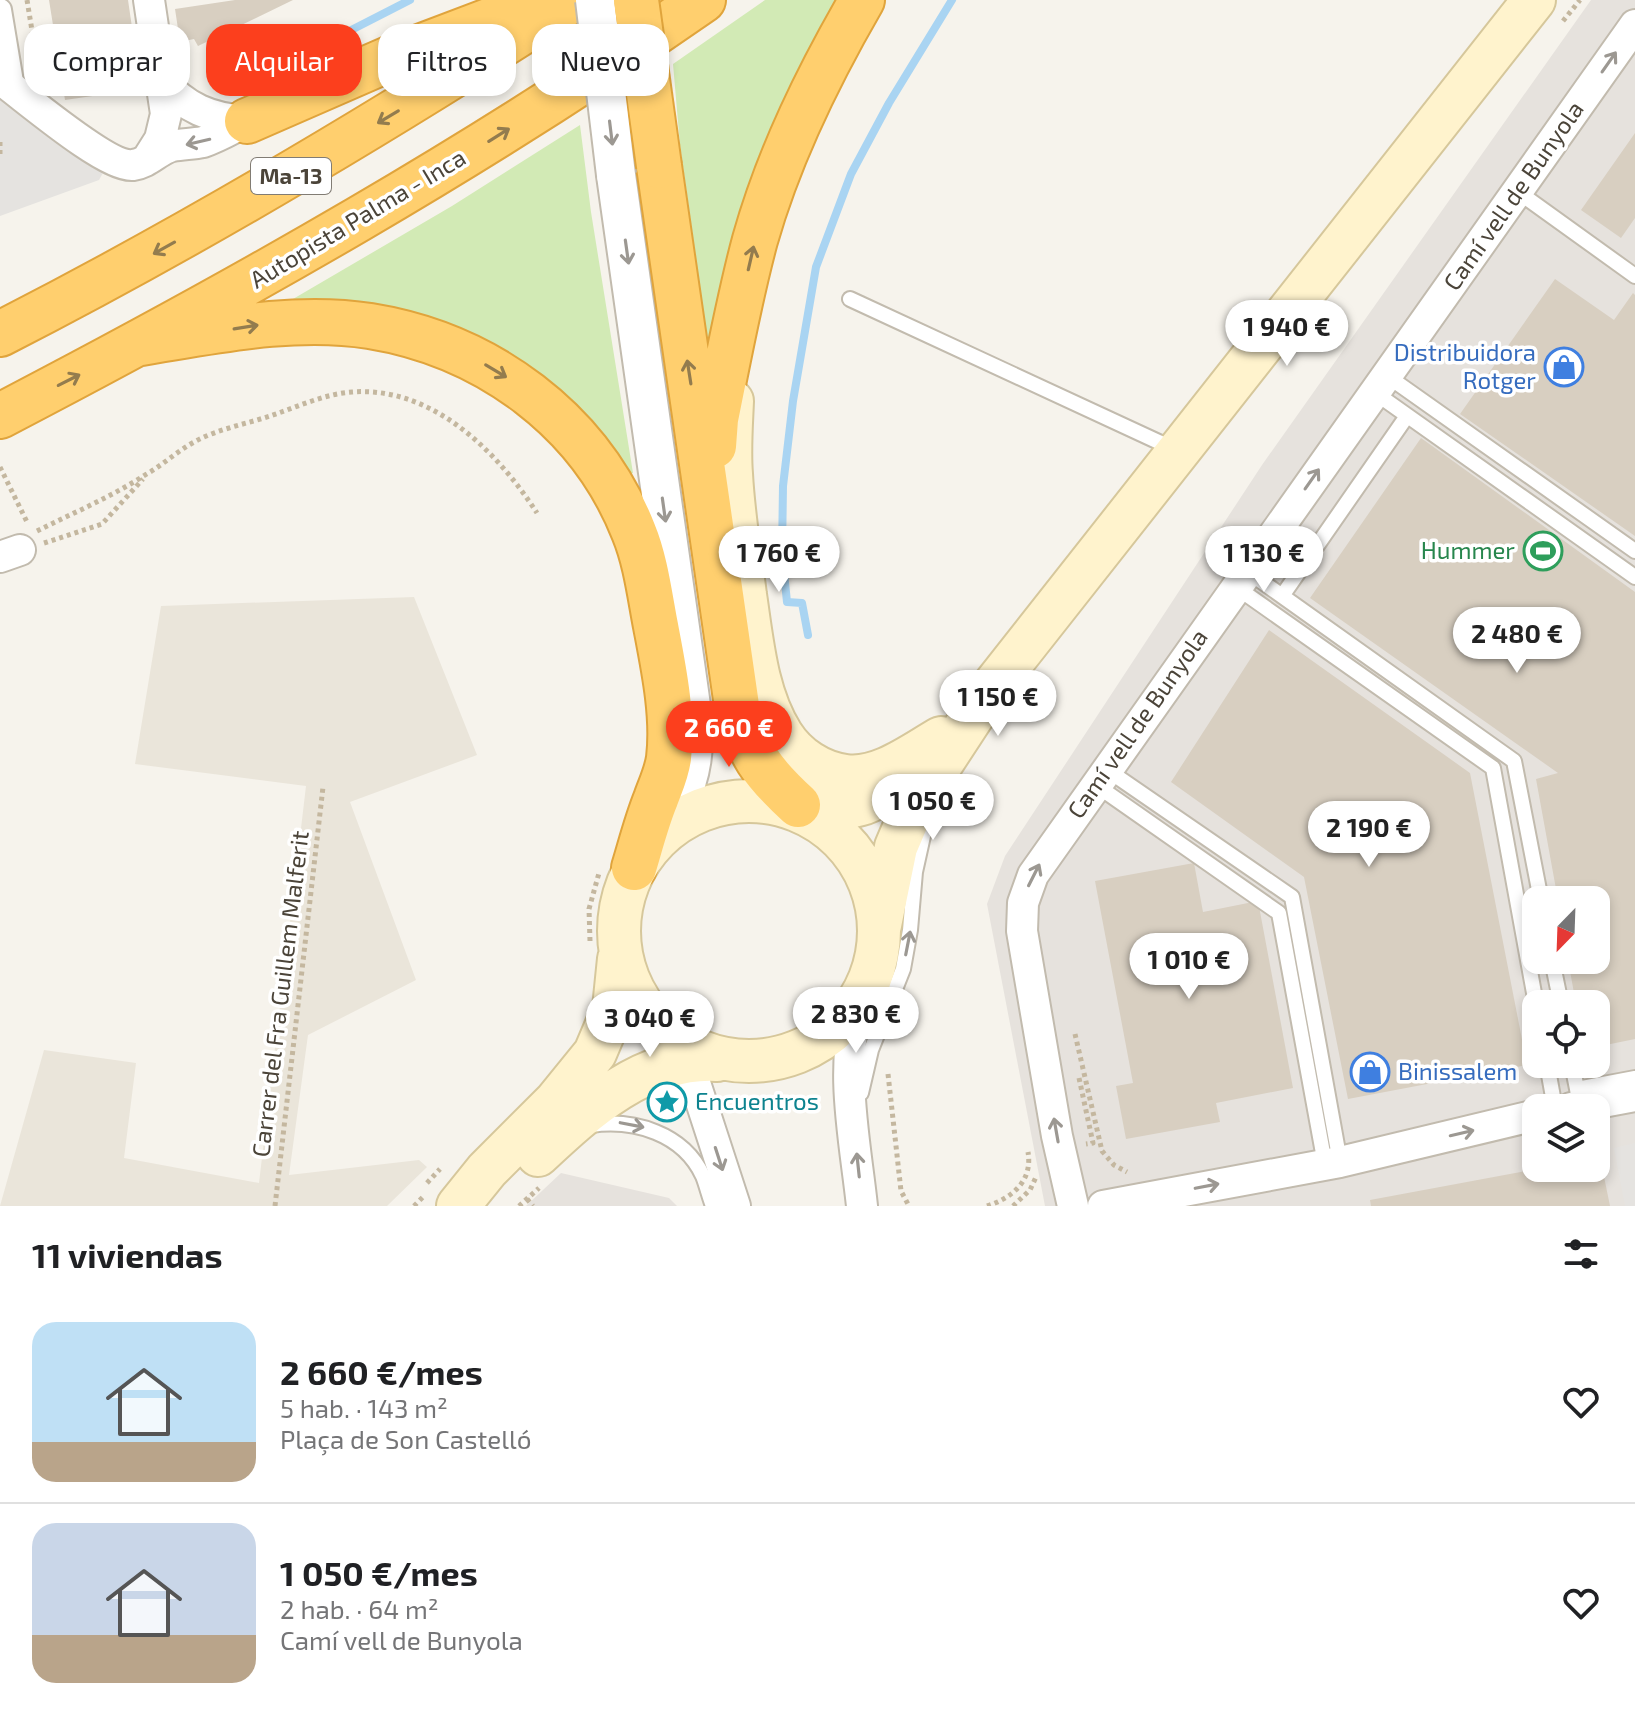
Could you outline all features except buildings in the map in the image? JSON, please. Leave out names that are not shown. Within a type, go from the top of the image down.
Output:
[{"type":"highway","points":[[247,121],[396,56],[545,0]]},
{"type":"highway","name":"Ma-13","points":[[0,334],[319,160],[572,0]]},
{"type":"highway","points":[[636,0],[737,706],[744,734],[765,772],[793,808]]},
{"type":"highway","name":"Autopista Palma - Inca","points":[[0,416],[273,271],[388,203],[559,97],[703,0]]},
{"type":"highway","points":[[709,505],[716,419],[756,239],[788,147],[828,59],[862,0]]},
{"type":"highway","points":[[141,343],[263,324],[300,322],[392,330],[454,349],[492,369],[529,392],[571,430],[605,475],[635,535],[659,642],[670,727],[669,758],[632,855]]},
{"type":"main road","points":[[458,1206],[487,1170],[556,1101],[595,1053],[614,1008],[605,944],[622,903],[632,855],[683,819],[704,808],[726,802],[793,808],[846,808],[867,804],[947,742],[1180,452],[1544,16]]},
{"type":"main road","points":[[734,334],[731,472],[734,510],[754,653],[767,705],[777,726],[789,745],[810,764],[846,776],[864,776],[947,742]]},
{"type":"main road","points":[[475,1206],[504,1186],[616,1091],[646,1074],[684,1061],[749,1063],[770,1060],[831,1034],[860,1000],[875,965],[896,847],[947,742]]},
{"type":"main road","points":[[793,808],[831,830],[861,864],[877,898],[880,925]]},
{"type":"main road","points":[[605,944],[635,996],[660,1027],[686,1046],[726,1060]]},
{"type":"street","points":[[149,0],[153,24]]},
{"type":"street","points":[[595,0],[616,175],[694,738],[687,786],[681,801],[632,855]]},
{"type":"street","points":[[0,10],[6,84],[113,161],[133,165],[171,147],[218,136],[247,121]]},
{"type":"street","name":"Camí vell de Bunyola","points":[[1073,1206],[1022,931],[1027,889],[1033,875],[1635,25]]},
{"type":"street","points":[[148,158],[165,128],[163,96]]},
{"type":"street","points":[[176,96],[195,110],[225,120],[247,121]]},
{"type":"street","points":[[860,1000],[851,1034],[850,1062],[862,1206]]},
{"type":"street","points":[[660,1027],[695,1083],[735,1206]]},
{"type":"street","points":[[1610,1099],[1635,1096]]},
{"type":"street","points":[[1103,1206],[1332,1163],[1522,1118]]},
{"type":"lane","points":[[1517,191],[1635,276]]},
{"type":"lane","points":[[850,299],[1180,452]]},
{"type":"lane","points":[[1380,384],[1407,416],[1635,577]]},
{"type":"lane","points":[[1380,384],[1635,551]]},
{"type":"lane","points":[[1282,596],[1407,416]]},
{"type":"lane","points":[[1241,579],[1282,596],[1514,761],[1538,886]]},
{"type":"lane","points":[[1241,579],[1493,768],[1533,990]]},
{"type":"lane","points":[[854,1125],[871,1050],[903,969],[918,856],[947,742]]},
{"type":"lane","points":[[1101,777],[1279,913],[1332,1163]]},
{"type":"lane","points":[[1594,1094],[1635,1078]]},
{"type":"lane","points":[[557,1138],[578,1129],[607,1123],[632,1124],[658,1133],[680,1148],[695,1164],[713,1206]]},
{"type":"path","points":[[1544,16],[1580,0]]},
{"type":"path","points":[[0,142],[0,154]]},
{"type":"path","points":[[0,467],[33,533],[105,498],[200,439],[327,397],[368,392],[398,397],[416,404],[447,418],[464,430],[511,475],[537,513]]},
{"type":"path","points":[[10,554],[102,524],[147,474]]},
{"type":"path","name":"Carrer del Fra Guillem Malferit","points":[[275,1206],[323,787]]},
{"type":"path","points":[[605,944],[589,909],[632,855]]},
{"type":"path","points":[[1075,1034],[1102,1151],[1114,1165],[1133,1173]]},
{"type":"path","points":[[887,1064],[901,1191],[909,1206]]},
{"type":"path","points":[[519,1206],[539,1187]]},
{"type":"path","points":[[527,1199],[533,1206]]},
{"type":"shaded area","points":[[1591,0],[1635,0],[1635,1206],[1045,1206],[987,904],[1005,856],[1262,465]]},
{"type":"shaded area","points":[[0,93],[104,171],[99,180],[0,216]]},
{"type":"shaded area","points":[[414,597],[477,755],[350,802],[416,980],[308,1035],[289,1175],[419,1160],[427,1167],[387,1206],[0,1206],[44,1050],[136,1063],[124,1158],[259,1183],[306,786],[135,764],[161,606]]},
{"type":"shaded area","points":[[1635,1143],[1635,1206],[1625,1206],[1614,1148]]},
{"type":"shaded area","points":[[561,1173],[669,1198],[677,1206],[526,1206]]},
{"type":"green space","points":[[765,0],[839,0],[710,359],[680,145],[673,64]]},
{"type":"green space","points":[[580,125],[633,473],[625,475],[596,434],[298,308],[293,299],[452,206]]},
{"type":"waterway","points":[[362,25],[410,0]]},
{"type":"waterway","points":[[808,635],[802,603],[787,602],[782,553],[783,486],[793,401],[816,267],[851,174],[889,103],[952,0]]},
{"type":"place","name":"Distribuidora Rotger","points":[[1564,367]]},
{"type":"place","name":"Hummer","points":[[1543,551]]},
{"type":"place","name":"Binissalem","points":[[1370,1072]]},
{"type":"place","name":"Encuentros","points":[[667,1102]]}]
